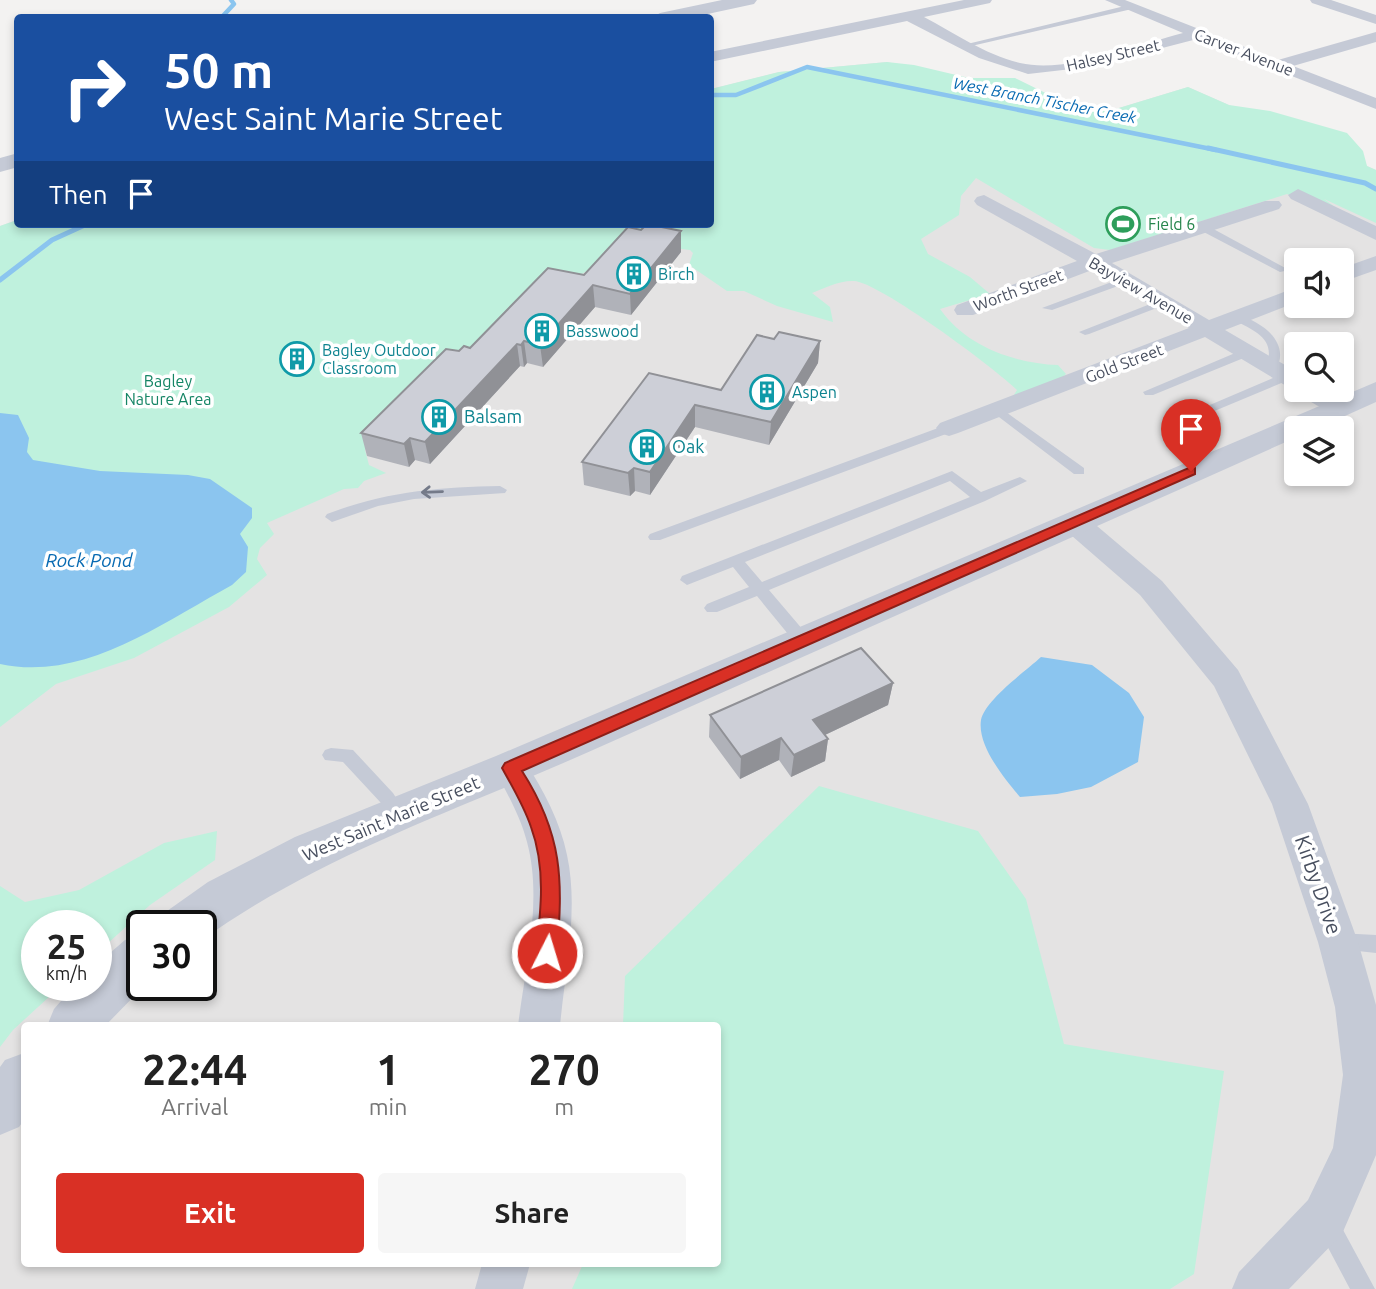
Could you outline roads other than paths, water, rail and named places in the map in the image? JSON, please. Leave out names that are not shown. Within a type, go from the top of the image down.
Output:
[{"type":"street","points":[[680,14],[748,0]]},
{"type":"street","points":[[714,56],[985,0]]},
{"type":"street","name":"Carver Avenue","points":[[1112,0],[1376,104]]},
{"type":"street","points":[[1317,0],[1376,20]]},
{"type":"street","points":[[909,16],[967,45]]},
{"type":"street","name":"Halsey Street","points":[[967,45],[1026,69],[1066,66],[1198,34]]},
{"type":"street","points":[[1277,65],[1376,37]]},
{"type":"street","points":[[1298,195],[1376,234]]},
{"type":"street","name":"Bayview Avenue","points":[[984,201],[1094,262],[1284,374]]},
{"type":"street","name":"Worth Street","points":[[965,310],[1094,262],[1272,205]]},
{"type":"street","points":[[1354,271],[1376,262]]},
{"type":"street","name":"Gold Street","points":[[949,428],[1210,330],[1284,299]]},
{"type":"street","name":"West Saint Marie Street","points":[[1354,394],[1376,391]]},
{"type":"street","name":"West Saint Marie Street","points":[[207,910],[225,897],[311,851],[511,768],[1074,523],[1317,402]]},
{"type":"street","name":"Kirby Drive","points":[[1074,523],[1151,588],[1227,679],[1290,804],[1338,943],[1356,1007],[1364,1075],[1355,1151],[1325,1217],[1256,1289]]},
{"type":"street","points":[[511,768],[525,790],[541,829],[551,866],[551,904],[540,1022]]},
{"type":"street","points":[[75,1022],[98,996],[126,971]]},
{"type":"street","points":[[0,1108],[21,1083]]},
{"type":"street","points":[[499,1289],[505,1267]]},
{"type":"lane","points":[[967,45],[1129,7]]},
{"type":"lane","points":[[1202,227],[1284,270]]},
{"type":"lane","points":[[1048,307],[1125,280]]},
{"type":"lane","points":[[1085,332],[1163,302]]},
{"type":"lane","points":[[1238,318],[1269,336],[1275,345],[1284,373]]},
{"type":"lane","points":[[1149,392],[1247,352]]},
{"type":"lane","points":[[1183,419],[1284,375]]},
{"type":"lane","points":[[999,411],[1079,471]]},
{"type":"lane","points":[[655,537],[949,428]]},
{"type":"lane","points":[[687,580],[952,475],[980,498]]},
{"type":"lane","points":[[712,608],[1020,481]]},
{"type":"lane","points":[[332,517],[399,495],[500,490]]},
{"type":"lane","points":[[736,561],[803,641]]},
{"type":"lane","points":[[331,755],[347,755],[387,798],[398,815]]},
{"type":"lane","points":[[1338,943],[1376,944]]},
{"type":"lane","points":[[1325,1217],[1363,1289]]},
{"type":"water","name":"Rock Pond","points":[[0,413],[18,415],[29,438],[27,452],[33,460],[100,471],[188,475],[210,479],[252,508],[252,518],[240,534],[248,547],[246,572],[232,585],[150,631],[92,657],[62,665],[31,667],[0,664]]},
{"type":"water","points":[[1041,657],[1092,665],[1129,693],[1144,717],[1138,762],[1091,787],[1057,794],[1020,797],[1000,772],[988,751],[983,740],[981,720],[998,695]]},
{"type":"waterway","name":"West Branch Tischer Creek","points":[[225,14],[234,4],[231,0]]},
{"type":"waterway","name":"West Branch Tischer Creek","points":[[714,95],[736,95],[807,67],[1216,150]]},
{"type":"waterway","name":"West Branch Tischer Creek","points":[[1208,148],[1365,183],[1376,189]]},
{"type":"waterway","points":[[0,280],[52,240],[78,228]]},
{"type":"place","name":"Field 6","points":[[1123,224]]},
{"type":"place","name":"Birch","points":[[634,274]]},
{"type":"place","name":"Basswood","points":[[542,331]]},
{"type":"place","name":"Bagley Outdoor Classroom","points":[[297,359]]},
{"type":"place","name":"Aspen","points":[[767,392]]},
{"type":"place","name":"Balsam","points":[[439,417]]},
{"type":"place","name":"Oak","points":[[647,447]]},
{"type":"park label","name":"Bagley Nature Area","points":[[168,390]]}]
